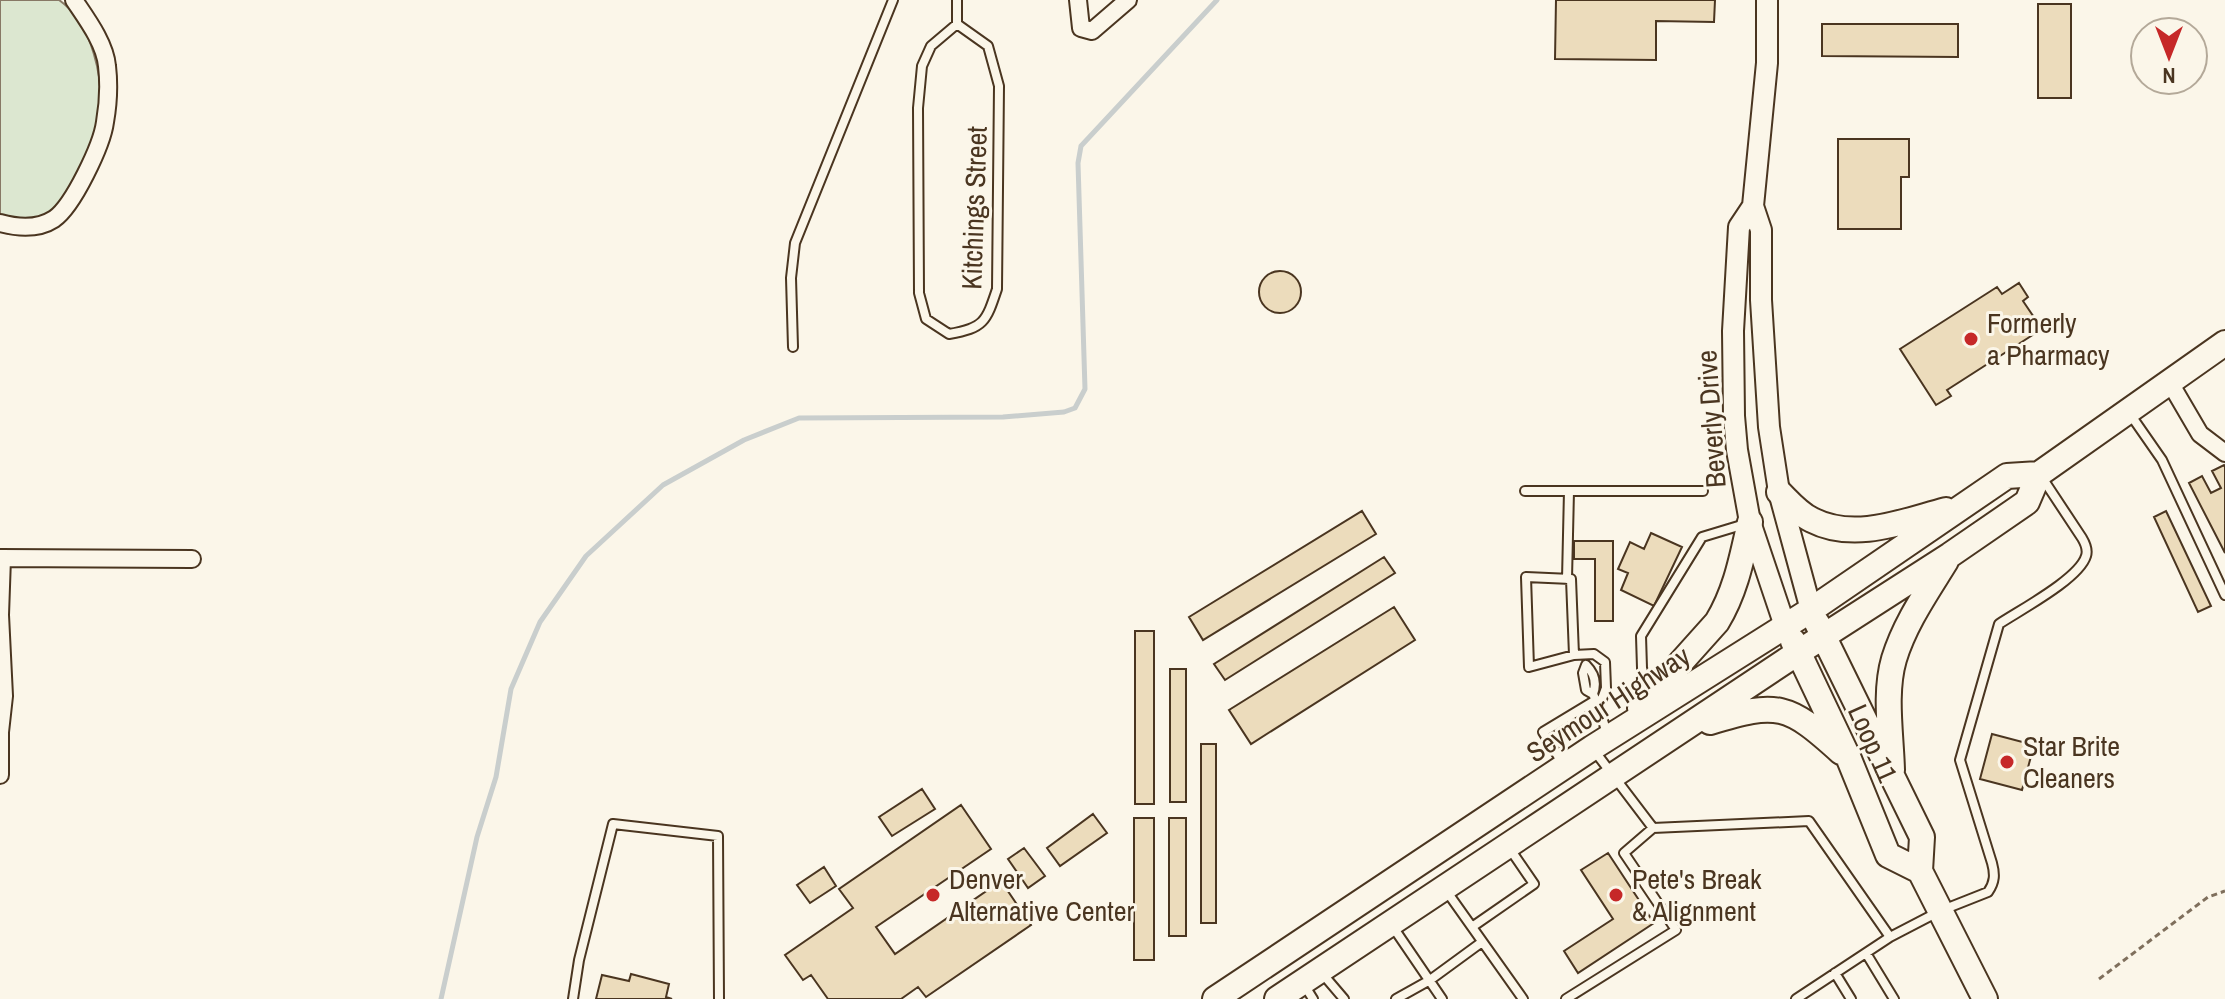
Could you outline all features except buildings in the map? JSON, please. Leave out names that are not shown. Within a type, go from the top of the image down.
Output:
[{"type":"main road","name":"Seymour Highway","points":[[1277,999],[1312,984],[1354,948],[2027,502],[2039,474],[2225,343]]},
{"type":"main road","name":"Seymour Highway","points":[[1215,999],[1564,767],[1811,610],[2007,476],[2039,474]]},
{"type":"main road","points":[[1779,492],[1811,520],[1850,530],[1883,527],[1964,505]]},
{"type":"main road","points":[[1607,739],[1717,622],[1737,579],[1750,522]]},
{"type":"main road","points":[[1892,776],[1889,696],[1893,661],[1908,623],[1950,555]]},
{"type":"main road","name":"Loop 11","points":[[1811,610],[1922,837],[1920,871],[1985,999]]},
{"type":"main road","name":"Loop 11","points":[[1785,626],[1849,759],[1888,855],[1920,871]]},
{"type":"main road","points":[[1685,729],[1746,711],[1782,709],[1808,723],[1849,759]]},
{"type":"main road","points":[[1334,922],[1354,948]]},
{"type":"street","points":[[0,223],[32,228],[53,220],[68,205],[79,186],[105,125],[107,63],[74,0]]},
{"type":"street","points":[[1078,0],[1081,28],[1092,31],[1128,0]]},
{"type":"street","name":"Beverly Drive","points":[[1767,0],[1767,63],[1753,206],[1761,230],[1761,300],[1769,427],[1779,492],[1811,610]]},
{"type":"street","name":"Beverly Drive","points":[[1753,206],[1739,227],[1733,331],[1735,431],[1750,522],[1785,626]]},
{"type":"street","points":[[2169,381],[2200,434],[2225,453]]},
{"type":"street","points":[[1735,431],[1769,427]]},
{"type":"street","points":[[0,775],[4,696],[1,558],[192,559]]},
{"type":"lane","points":[[793,347],[791,278],[795,243],[893,0]]},
{"type":"lane","points":[[957,0],[957,24]]},
{"type":"lane","name":"Kitchings Street","points":[[957,24],[988,46],[999,86],[997,289],[989,314],[974,329],[949,334],[926,319],[919,293],[918,108],[922,66],[931,46],[957,24]]},
{"type":"lane","points":[[2127,410],[2162,460],[2225,595]]},
{"type":"lane","points":[[1796,999],[1890,937],[1940,911],[1988,892],[1992,885],[1995,874],[1960,760],[1999,624],[2076,573],[2087,556],[2087,546],[2039,474]]},
{"type":"lane","points":[[1525,491],[1703,491]]},
{"type":"lane","points":[[1567,579],[1569,491]]},
{"type":"lane","points":[[1650,696],[1642,668],[1641,636],[1702,537],[1750,522]]},
{"type":"lane","points":[[1564,767],[1543,732],[1596,701],[1606,688],[1605,662],[1594,654],[1574,655],[1529,667],[1526,577],[1571,579],[1574,655]]},
{"type":"lane","points":[[1584,655],[1586,665],[1592,671],[1596,701],[1615,776],[1653,828]]},
{"type":"lane","points":[[1566,999],[1676,930],[1624,853],[1653,828],[1809,821],[1890,937]]},
{"type":"lane","points":[[573,999],[579,960],[613,824],[718,836],[719,999]]},
{"type":"lane","points":[[1472,927],[1534,884],[1508,847]]},
{"type":"lane","points":[[1444,889],[1523,999]]},
{"type":"lane","points":[[1391,924],[1442,999]]},
{"type":"lane","points":[[1396,999],[1430,980],[1482,942]]},
{"type":"lane","points":[[1866,953],[1894,999]]},
{"type":"lane","points":[[1835,973],[1851,999]]},
{"type":"lane","points":[[1312,984],[1344,999]]},
{"type":"path","points":[[2099,979],[2208,897],[2225,891]]},
{"type":"green space","points":[[0,0],[59,0],[71,10],[94,53],[100,86],[97,131],[69,190],[49,212],[27,220],[0,219]]},
{"type":"waterway","points":[[441,999],[477,837],[496,777],[511,689],[540,622],[586,556],[663,485],[744,440],[799,418],[1003,417],[1064,412],[1075,408],[1085,389],[1078,163],[1081,146],[1217,0]]},
{"type":"place","name":"Formerly a Pharmacy","points":[[1971,339]]},
{"type":"place","name":"Star Brite Cleaners","points":[[2007,762]]},
{"type":"place","name":"Denver Alternative Center","points":[[933,895]]},
{"type":"place","name":"Pete's Break & Alignment","points":[[1616,895]]}]
